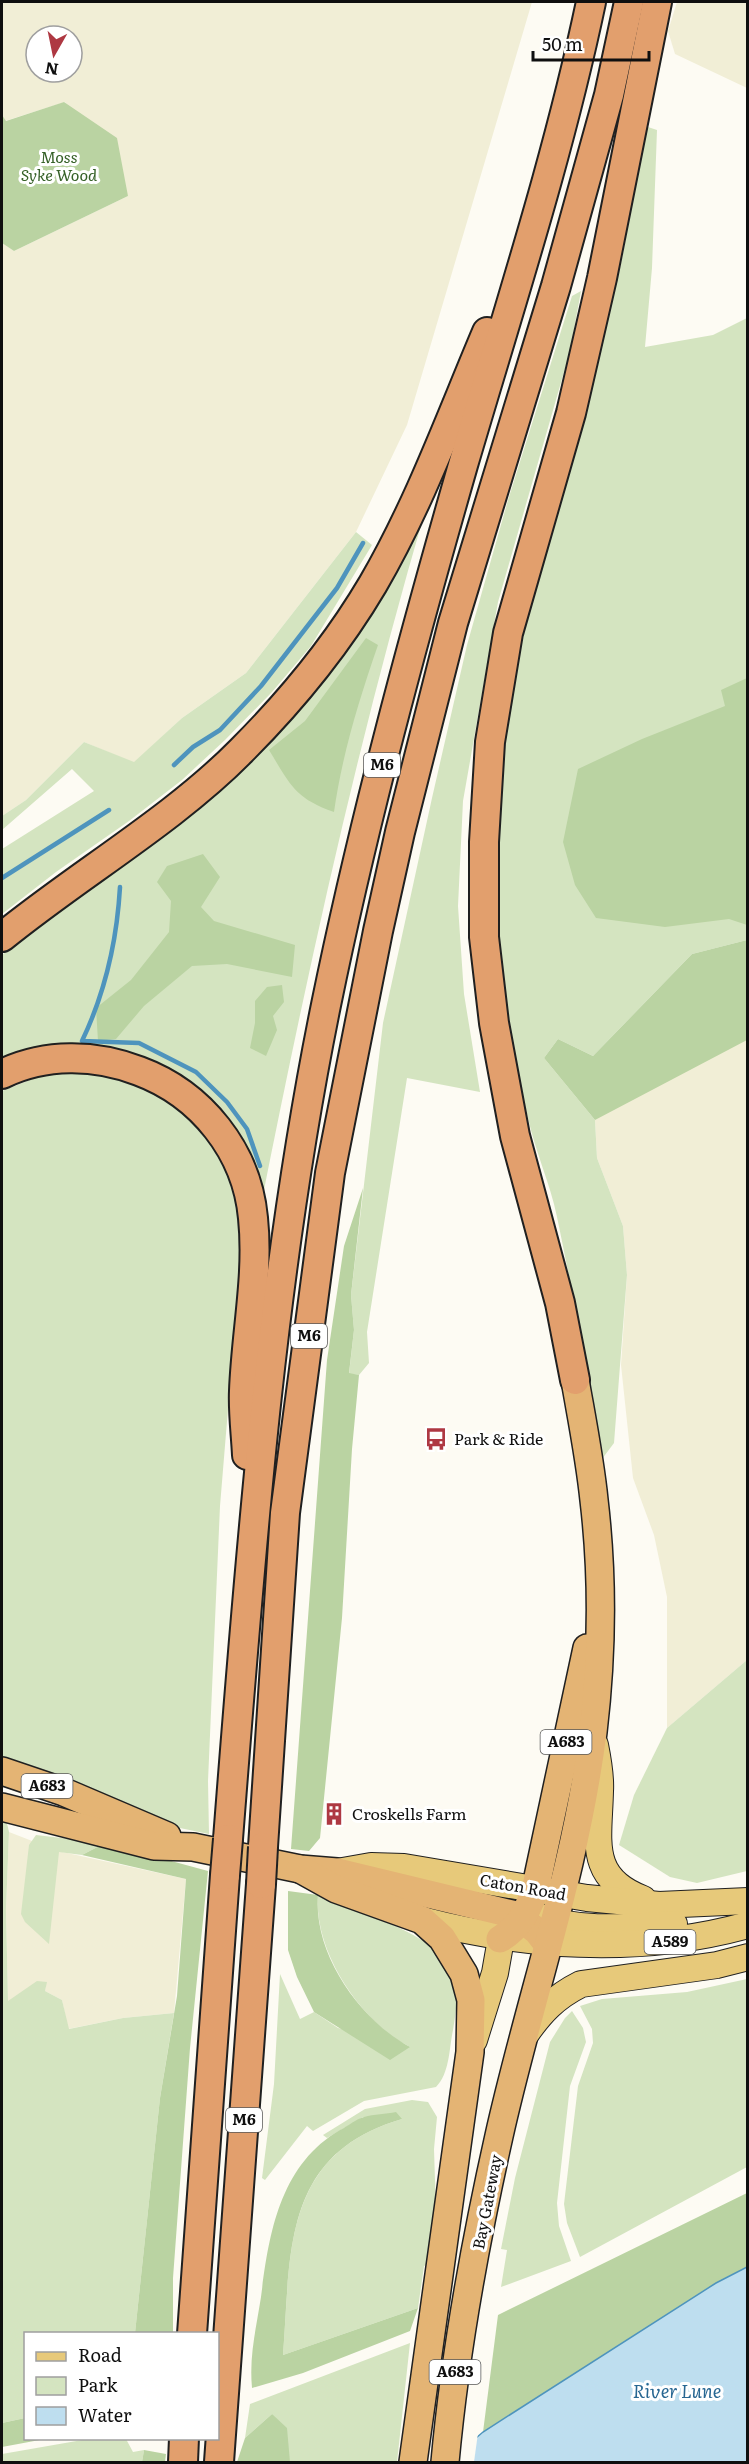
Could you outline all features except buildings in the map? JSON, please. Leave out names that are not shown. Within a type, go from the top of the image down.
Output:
[{"type":"highway","name":"M6","points":[[192,2332],[225,1875],[252,1544],[276,1313],[326,1005],[387,747],[463,467],[541,205],[572,90],[591,2]]},
{"type":"highway","name":"M6","points":[[219,2463],[285,1513],[330,1173],[375,943],[400,832],[453,623],[556,286],[609,95],[628,2]]},
{"type":"highway","points":[[575,1380],[560,1303],[515,1136],[494,1023],[484,937],[484,842],[490,742],[508,633],[571,412],[602,278],[657,2]]},
{"type":"highway","points":[[2,937],[44,903],[164,816],[240,752],[294,694],[341,632],[373,584],[404,525],[541,205]]},
{"type":"highway","points":[[2,1074],[34,1062],[61,1058],[117,1062],[156,1077],[187,1097],[227,1140],[241,1172],[253,1216],[254,1253],[244,1393],[252,1544]]},
{"type":"highway","name":"A683","points":[[550,1933],[562,1895],[593,1733],[600,1595],[594,1499],[575,1380]]},
{"type":"highway","name":"A683","points":[[2,1807],[154,1846],[193,1847],[300,1869],[336,1872],[520,1904],[600,1595]]},
{"type":"highway","name":"A683","points":[[2,1771],[91,1802],[193,1847]]},
{"type":"highway","name":"A683","points":[[300,1869],[336,1889],[422,1920],[442,1938],[454,1954],[464,1974],[471,2000],[470,2052],[438,2297],[413,2463]]},
{"type":"highway","points":[[520,1904],[550,1933]]},
{"type":"highway","points":[[500,1939],[516,1927],[520,1904]]},
{"type":"highway","name":"Bay Gateway","points":[[445,2463],[460,2332],[499,2135],[550,1933]]},
{"type":"highway","points":[[183,2463],[184,2440]]},
{"type":"main road","points":[[593,1733],[600,1789],[598,1854],[613,1884],[628,1893],[659,1905]]},
{"type":"main road","name":"Caton Road","points":[[520,1904],[562,1895],[659,1905],[747,1901]]},
{"type":"main road","name":"A589","points":[[422,1920],[500,1939],[550,1933],[608,1946],[668,1942],[745,1926]]},
{"type":"main road","name":"A683","points":[[470,2052],[489,1995],[500,1939]]},
{"type":"main road","points":[[525,2036],[543,2009],[562,1993],[581,1984],[717,1965],[747,1957]]},
{"type":"shaded area","points":[[2,2],[532,2],[407,425],[356,532],[246,673],[182,718],[134,763],[84,742],[26,800],[2,816],[2,243],[14,251],[128,196],[65,102],[5,121],[2,115]]},
{"type":"shaded area","points":[[677,2],[747,2],[747,88],[675,54],[668,31]]},
{"type":"shaded area","points":[[747,1024],[747,1660],[667,1728],[667,1597],[654,1535],[633,1478],[621,1365],[627,1275],[623,1226],[597,1158],[595,1120],[658,1070]]},
{"type":"shaded area","points":[[9,1832],[58,1851],[186,1879],[174,2013],[123,2018],[68,2029],[62,2000],[45,1991],[46,1982],[8,2002],[6,1910]]},
{"type":"green space","name":"Moss Syke Wood","points":[[64,102],[117,138],[128,196],[14,251],[2,243],[2,115],[6,121]]},
{"type":"green space","points":[[642,125],[657,130],[652,268],[645,347],[713,335],[747,318],[747,940],[692,954],[593,1056],[558,1039],[544,1058],[595,1120],[597,1158],[623,1226],[627,1275],[614,1443],[602,1459],[557,1217],[531,1130],[508,1017],[500,949],[497,847],[502,774],[511,702],[525,631],[559,490],[621,261],[629,222]]},
{"type":"green space","points":[[581,291],[570,351],[498,602],[463,801],[458,906],[464,994],[480,1092],[407,1078],[367,1332],[369,1363],[359,1375],[349,1374],[354,1330],[351,1295],[383,1023],[467,645],[508,500],[572,296]]},
{"type":"green space","points":[[429,498],[380,673],[337,850],[297,1027],[261,1205],[161,1070],[2,1065],[2,955],[205,797]]},
{"type":"green space","points":[[356,532],[372,545],[311,646],[272,692],[182,780],[2,914],[2,849],[94,791],[72,769],[2,830],[2,816],[26,800],[84,742],[134,762],[182,718],[246,673]]},
{"type":"green space","points":[[366,638],[378,645],[352,728],[334,812],[310,801],[294,789],[269,750],[305,721]]},
{"type":"green space","points":[[747,678],[747,925],[729,919],[665,927],[596,918],[575,885],[563,842],[578,769],[642,739],[725,706],[721,690]]},
{"type":"green space","points":[[203,854],[220,877],[201,907],[214,921],[295,945],[292,977],[227,964],[192,966],[144,1006],[116,1039],[98,1041],[96,1008],[131,980],[169,932],[171,901],[157,882],[167,866]]},
{"type":"green space","points":[[747,940],[747,1040],[595,1120],[544,1058],[558,1039],[593,1056],[692,954]]},
{"type":"green space","points":[[282,985],[284,1002],[273,1016],[277,1030],[266,1056],[250,1048],[255,1023],[255,1001],[267,987]]},
{"type":"green space","points":[[72,1073],[107,1074],[137,1084],[164,1098],[188,1117],[207,1138],[222,1160],[235,1196],[242,1240],[220,1506],[208,1781],[209,1834],[175,1827],[2,1760],[2,1091],[40,1076]]},
{"type":"green space","points":[[363,1188],[351,1295],[354,1330],[349,1373],[359,1375],[352,1449],[342,1618],[320,1838],[309,1851],[291,1849],[327,1360],[344,1246]]},
{"type":"green space","points":[[747,1660],[747,1871],[697,1883],[670,1877],[619,1845],[634,1795],[667,1728]]},
{"type":"green space","points":[[2,1818],[6,1819],[9,1832],[6,1910],[8,2001],[37,1981],[47,1982],[45,1991],[62,2000],[69,2029],[123,2018],[174,2013],[160,2098],[135,2332],[24,2332],[24,2418],[2,2423]]},
{"type":"green space","points":[[36,1835],[105,1843],[82,1855],[59,1852],[49,1944],[25,1922],[21,1914],[29,1845]]},
{"type":"green space","points":[[105,1843],[208,1871],[190,2048],[173,2278],[173,2332],[135,2332],[160,2098],[177,1996],[186,1879],[82,1855]]},
{"type":"green space","points":[[288,1891],[318,1895],[318,1917],[323,1940],[343,1983],[374,2020],[391,2035],[410,2047],[390,2060],[314,2012],[297,1977],[288,1950]]},
{"type":"green space","points":[[318,1895],[393,1925],[413,1935],[444,1957],[453,1970],[457,1992],[448,2060],[444,2075],[436,2087],[364,2101],[313,2131],[307,2126],[265,2180],[262,2178],[274,2084],[280,1974],[300,2019],[314,2012],[338,2028],[410,2047],[392,2037],[376,2022],[349,1991],[338,1973],[322,1934],[318,1914]]},
{"type":"green space","points":[[747,1979],[747,2167],[580,2257],[567,2223],[564,2204],[578,2086],[593,2043],[592,2029],[580,2006],[602,1999],[687,1992]]},
{"type":"green space","points":[[572,2011],[583,2028],[586,2042],[570,2086],[557,2203],[559,2226],[571,2261],[501,2287],[507,2250],[501,2249],[515,2178],[550,2042]]},
{"type":"green space","points":[[412,2100],[428,2102],[437,2117],[434,2149],[436,2212],[431,2263],[424,2266],[418,2308],[283,2355],[293,2244],[300,2212],[314,2182],[334,2156],[363,2135],[402,2119],[363,2117],[327,2138],[323,2135],[365,2109]]},
{"type":"green space","points":[[396,2112],[402,2119],[363,2135],[334,2156],[314,2182],[300,2211],[288,2279],[283,2355],[418,2308],[410,2331],[303,2373],[252,2388],[251,2365],[268,2249],[281,2203],[291,2181],[303,2162],[340,2130],[364,2117]]},
{"type":"green space","points":[[747,2193],[747,2267],[716,2283],[483,2432],[498,2315]]},
{"type":"green space","points":[[410,2343],[397,2462],[290,2462],[272,2414],[245,2438],[250,2404]]},
{"type":"green space","points":[[272,2414],[287,2428],[290,2462],[237,2462],[245,2438]]},
{"type":"green space","points":[[24,2418],[24,2440],[40,2440],[2,2447],[2,2423]]},
{"type":"green space","points":[[82,2440],[127,2440],[133,2452],[144,2450],[142,2462],[2,2462],[2,2454]]},
{"type":"green space","points":[[144,2450],[166,2454],[165,2462],[142,2462]]},
{"type":"water","name":"River Lune","points":[[747,2267],[747,2462],[448,2462],[483,2432],[716,2283]]},
{"type":"pier","points":[[478,2433],[474,2462],[445,2462],[446,2460]]},
{"type":"waterway","points":[[174,765],[193,747],[220,730],[261,686],[337,588],[363,543]]},
{"type":"waterway","points":[[2,878],[109,810]]},
{"type":"waterway","points":[[120,887],[113,946],[97,1004],[82,1041],[139,1043],[196,1072],[227,1102],[247,1129],[260,1166]]},
{"type":"place","name":"Park & Ride","points":[[436,1439]]},
{"type":"place","name":"Croskells Farm","points":[[334,1814]]}]
